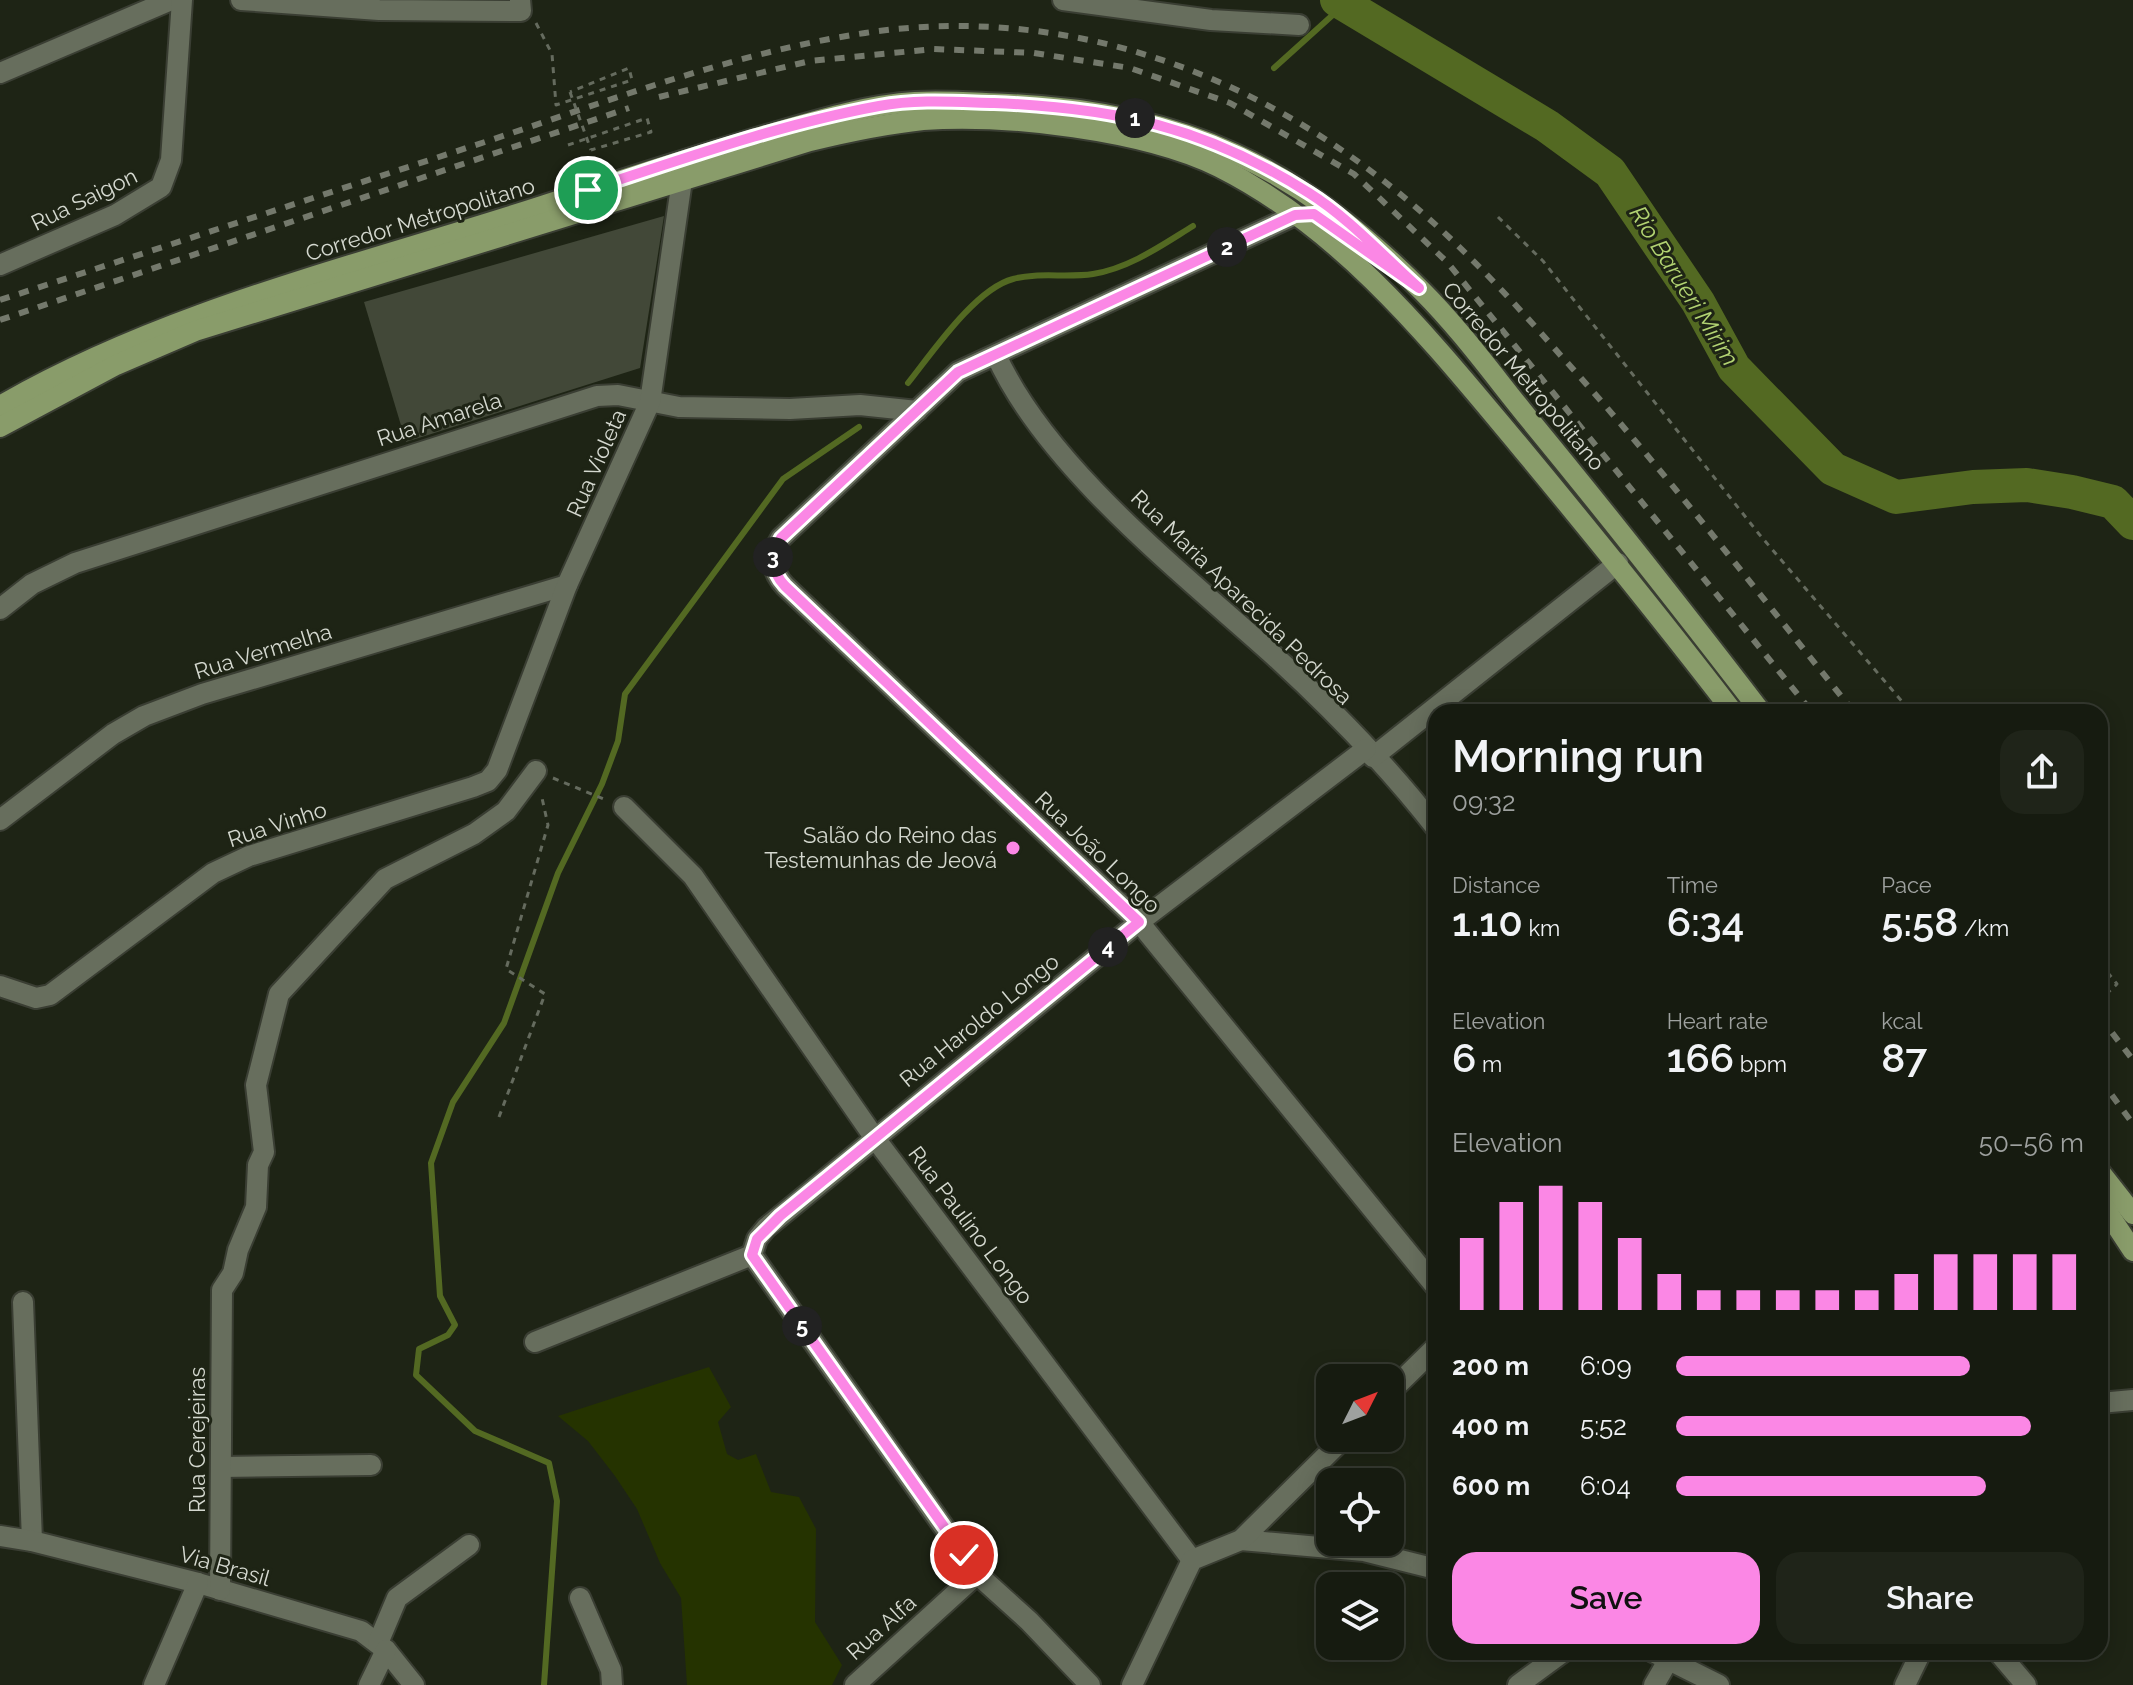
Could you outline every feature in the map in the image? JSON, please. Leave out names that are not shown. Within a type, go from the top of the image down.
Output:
[{"type":"main road","name":"Corredor Metropolitano","points":[[0,406],[62,370],[112,348],[254,297],[698,155],[841,115],[914,102],[1056,106],[1118,113],[1170,126],[1222,146],[1312,195],[1419,288],[1652,569],[1755,704]]},
{"type":"main road","points":[[0,427],[116,365],[195,331],[810,141],[876,126],[978,119],[1086,131],[1170,150],[1218,167],[1295,215],[1365,269],[1436,346],[1618,563],[1727,704]]},
{"type":"main road","points":[[1295,215],[1314,214],[1419,288]]},
{"type":"main road","points":[[2108,1182],[2133,1214]]},
{"type":"main road","points":[[2108,1213],[2130,1245]]},
{"type":"street","points":[[0,73],[171,0]]},
{"type":"street","name":"Rua Saigon","points":[[0,265],[115,215],[161,187],[171,160],[182,0]]},
{"type":"street","points":[[241,0],[379,10],[520,5]]},
{"type":"street","points":[[1063,0],[1211,20],[1299,25]]},
{"type":"street","name":"Rua Violeta","points":[[505,753],[567,585],[650,402],[682,180]]},
{"type":"street","points":[[917,411],[958,372],[1295,215]]},
{"type":"street","name":"Rua Maria Aparecida Pedrosa","points":[[996,355],[1009,383],[1062,452],[1159,555],[1272,654],[1369,753],[1428,819]]},
{"type":"street","name":"Rua Amarela","points":[[0,609],[32,584],[75,563],[565,403],[597,396],[694,407],[790,409],[860,405],[917,411]]},
{"type":"street","name":"Rua João Longo","points":[[917,411],[781,538],[775,547],[774,570],[785,586],[1139,922],[1428,1277]]},
{"type":"street","name":"Rua Haroldo Longo","points":[[1433,704],[1618,563]]},
{"type":"street","name":"Rua Vermelha","points":[[0,820],[81,757],[144,716],[202,694],[567,585]]},
{"type":"street","name":"Rua Haroldo Longo","points":[[752,1255],[766,1228],[1139,922],[1428,708]]},
{"type":"street","name":"Rua Vinho","points":[[0,986],[36,998],[50,995],[213,873],[249,856],[488,781],[505,753]]},
{"type":"street","name":"Rua Cerejeiras","points":[[220,1590],[222,1290],[233,1273],[238,1250],[256,1207],[258,1165],[264,1152],[256,1085],[279,994],[385,879],[474,834],[506,811],[536,771]]},
{"type":"street","name":"Rua Paulino Longo","points":[[624,807],[693,876],[874,1137],[1192,1560]]},
{"type":"street","points":[[2130,1245],[2133,1260]]},
{"type":"street","points":[[535,1342],[752,1255],[977,1574],[1029,1621],[1090,1685]]},
{"type":"street","points":[[23,1302],[32,1541]]},
{"type":"street","points":[[1404,1378],[1428,1355]]},
{"type":"street","points":[[2108,1402],[2133,1400]]},
{"type":"street","points":[[1132,1685],[1192,1560],[1241,1540],[1330,1452]]},
{"type":"street","points":[[221,1467],[371,1465]]},
{"type":"street","name":"Via Brasil","points":[[0,1537],[32,1541],[198,1583],[361,1631],[382,1647],[414,1685]]},
{"type":"street","points":[[1241,1540],[1364,1551],[1428,1567]]},
{"type":"street","points":[[369,1685],[397,1598],[469,1545]]},
{"type":"street","name":"Rua Alfa","points":[[855,1685],[977,1574]]},
{"type":"street","points":[[154,1685],[198,1583]]},
{"type":"street","points":[[580,1598],[611,1670],[612,1685]]},
{"type":"street","points":[[1518,1685],[1552,1660]]},
{"type":"street","points":[[1654,1685],[1663,1660]]},
{"type":"street","points":[[1675,1660],[1719,1685]]},
{"type":"street","points":[[1905,1685],[1917,1660]]},
{"type":"street","points":[[1999,1660],[2007,1685]]},
{"type":"street","points":[[2004,1660],[2026,1685]]},
{"type":"path","points":[[520,5],[537,24],[552,54],[556,105],[568,100],[581,96],[594,92],[632,80],[629,68],[570,92],[575,106],[585,135],[591,150],[651,132],[647,118],[594,136],[581,141],[568,145]]},
{"type":"path","points":[[1498,217],[1543,261],[1759,534],[1904,704]]},
{"type":"path","points":[[499,1117],[545,994],[506,969],[548,825],[536,771]]},
{"type":"path","points":[[573,788],[624,807]]},
{"type":"path","points":[[2108,974],[2117,984],[2108,992]]},
{"type":"green space","points":[[709,1367],[731,1407],[718,1422],[727,1454],[738,1460],[756,1454],[771,1492],[799,1497],[816,1529],[815,1622],[842,1665],[832,1685],[687,1685],[681,1598],[660,1563],[637,1509],[615,1476],[588,1441],[558,1416]]},
{"type":"building","points":[[664,216],[640,368],[406,442],[364,302]]},
{"type":"waterway","name":"Rio Barueri Mirim","points":[[1337,0],[1547,126],[1610,172],[1698,302],[1734,368],[1833,469],[1896,497],[1973,487],[2027,485],[2072,492],[2113,502],[2133,523]]},
{"type":"waterway","points":[[1274,68],[1346,3]]},
{"type":"waterway","points":[[908,383],[969,308],[999,285],[1022,277],[1107,271],[1145,255],[1193,226]]},
{"type":"waterway","points":[[544,1685],[557,1501],[549,1463],[475,1431],[416,1375],[419,1349],[448,1335],[455,1325],[440,1296],[431,1163],[453,1102],[504,1023],[558,873],[602,784],[618,741],[625,694],[783,479],[859,427]]},
{"type":"railway","points":[[0,300],[628,94],[769,52],[865,33],[934,26],[1002,28],[1069,36],[1135,52],[1199,73],[1260,102],[1320,136],[1402,195],[1497,285],[1601,401],[1675,488],[1848,704]]},
{"type":"railway","points":[[659,97],[810,61],[934,49],[1034,53],[1130,68],[1230,103],[1354,174],[1447,262],[1806,704]]},
{"type":"railway","points":[[0,320],[629,108]]},
{"type":"railway","points":[[2108,1027],[2133,1060]]},
{"type":"railway","points":[[2108,1090],[2133,1124]]},
{"type":"place","name":"Salão do Reino das Testemunhas de Jeová","points":[[1013,848]]},
{"type":"route","points":[[588,190],[796,127],[880,106],[958,102],[1056,106],[1118,113],[1170,126],[1222,146],[1276,174],[1312,195],[1419,288],[1314,214],[1295,215],[958,372],[775,547],[774,570],[785,586],[1139,922],[766,1228],[757,1239],[752,1255],[964,1555]]}]
